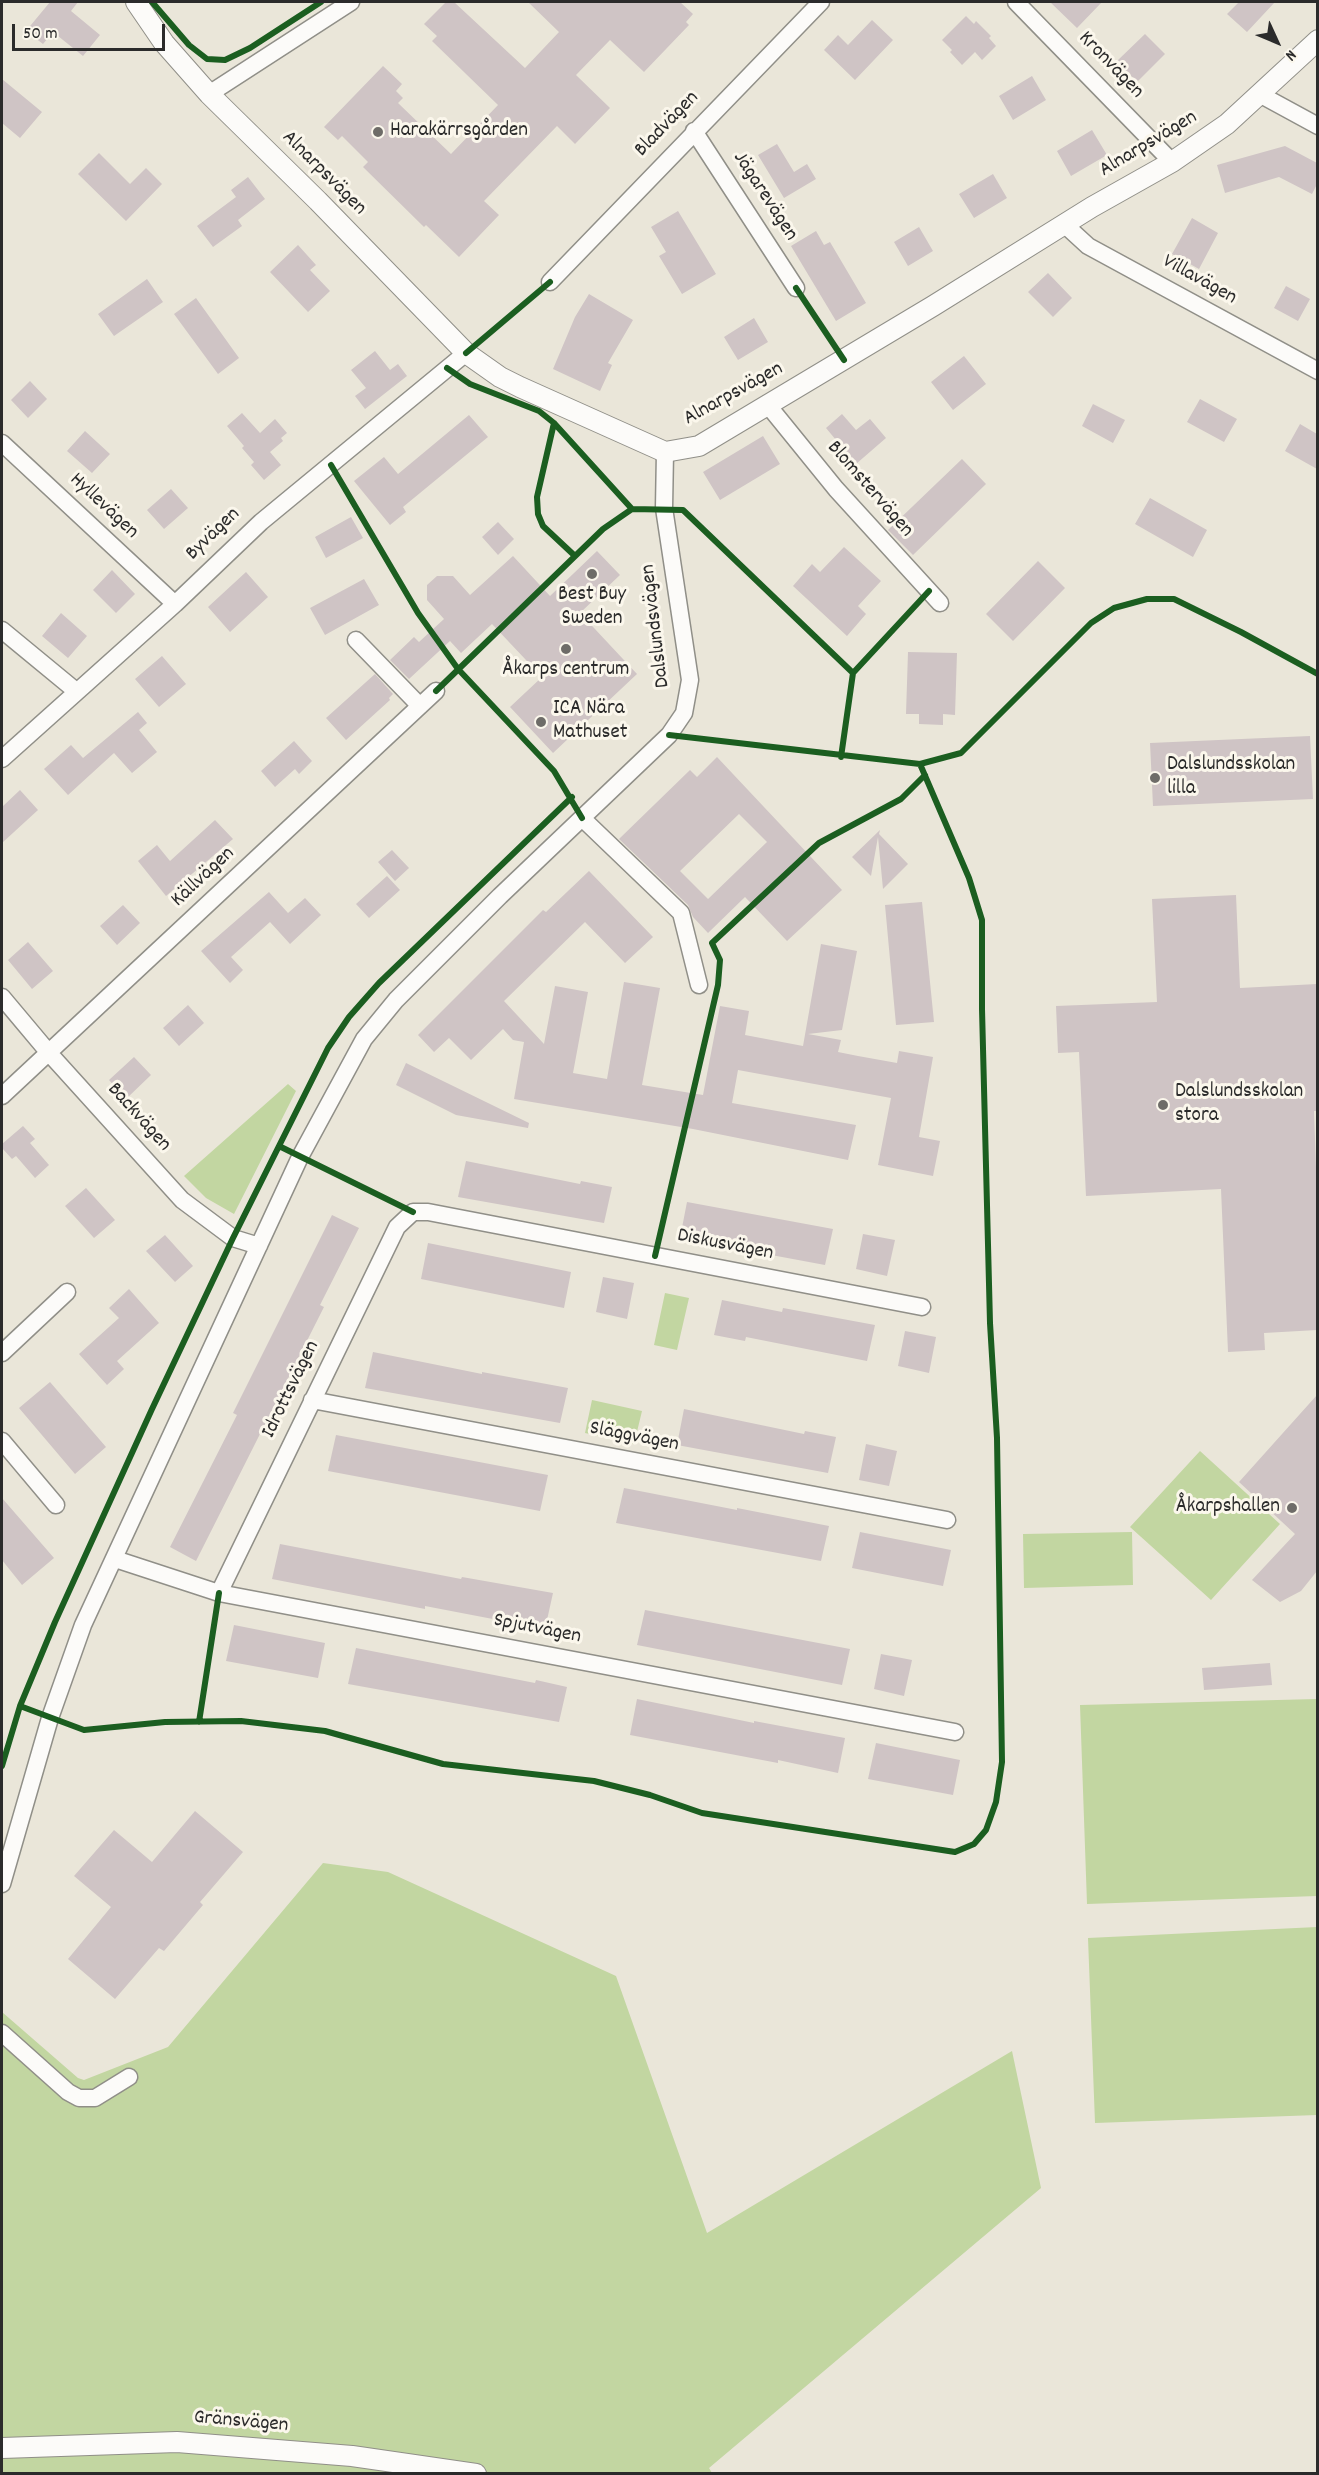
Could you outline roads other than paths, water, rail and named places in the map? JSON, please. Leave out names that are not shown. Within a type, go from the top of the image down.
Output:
[{"type":"street","name":"Alnarpsvägen","points":[[136,2],[164,43],[209,94],[318,201],[466,353],[500,377],[520,387],[665,452],[699,446],[933,306],[1064,224],[1172,162],[1227,124],[1261,95],[1317,40]]},
{"type":"street","points":[[209,94],[351,2]]},
{"type":"street","name":"Bladvägen","points":[[550,282],[821,2]]},
{"type":"street","name":"Kronvägen","points":[[1016,2],[1172,162]]},
{"type":"street","points":[[1261,95],[1317,126]]},
{"type":"street","name":"Jägarevägen","points":[[694,131],[796,288]]},
{"type":"street","name":"Villavägen","points":[[1064,224],[1088,246],[1317,371]]},
{"type":"street","name":"Byvägen","points":[[2,759],[175,604],[261,522],[466,353]]},
{"type":"street","name":"Blomstervägen","points":[[767,404],[836,489],[940,603]]},
{"type":"street","name":"Hyllevägen","points":[[2,442],[175,604]]},
{"type":"street","name":"Dalslundsvägen","points":[[2,1884],[50,1718],[83,1625],[300,1157],[364,1039],[396,1000],[500,896],[669,735],[684,713],[690,680],[664,508],[665,452]]},
{"type":"street","points":[[2,630],[76,691]]},
{"type":"street","points":[[356,640],[420,706]]},
{"type":"street","name":"Källvägen","points":[[2,1096],[436,691]]},
{"type":"street","points":[[582,818],[681,913],[699,985]]},
{"type":"street","name":"Backvägen","points":[[2,997],[49,1053],[182,1200],[233,1238],[259,1246]]},
{"type":"street","name":"Diskusvägen","points":[[412,1212],[439,1215],[922,1307]]},
{"type":"street","name":"Idrottsvägen","points":[[219,1593],[397,1227],[412,1212]]},
{"type":"street","points":[[2,1353],[68,1292]]},
{"type":"street","name":"Släggvägen","points":[[312,1400],[947,1520]]},
{"type":"street","points":[[2,1441],[56,1505]]},
{"type":"street","name":"Spjutvägen","points":[[115,1559],[219,1593],[955,1732]]},
{"type":"street","points":[[2,2033],[68,2092],[78,2098],[95,2098],[129,2077]]},
{"type":"street","name":"Gränsvägen","points":[[2,2448],[177,2442],[352,2456],[476,2474]]},
{"type":"place","name":"Harakärrsgården","points":[[378,132]]},
{"type":"place","name":"Best Buy Sweden","points":[[592,574]]},
{"type":"place","name":"Åkarps centrum","points":[[566,649]]},
{"type":"place","name":"ICA Nära Mathuset","points":[[541,722]]},
{"type":"place","name":"Dalslundsskolan lilla","points":[[1155,778]]},
{"type":"place","name":"Dalslundsskolan stora","points":[[1163,1105]]},
{"type":"place","name":"Åkarpshallen","points":[[1292,1508]]}]
